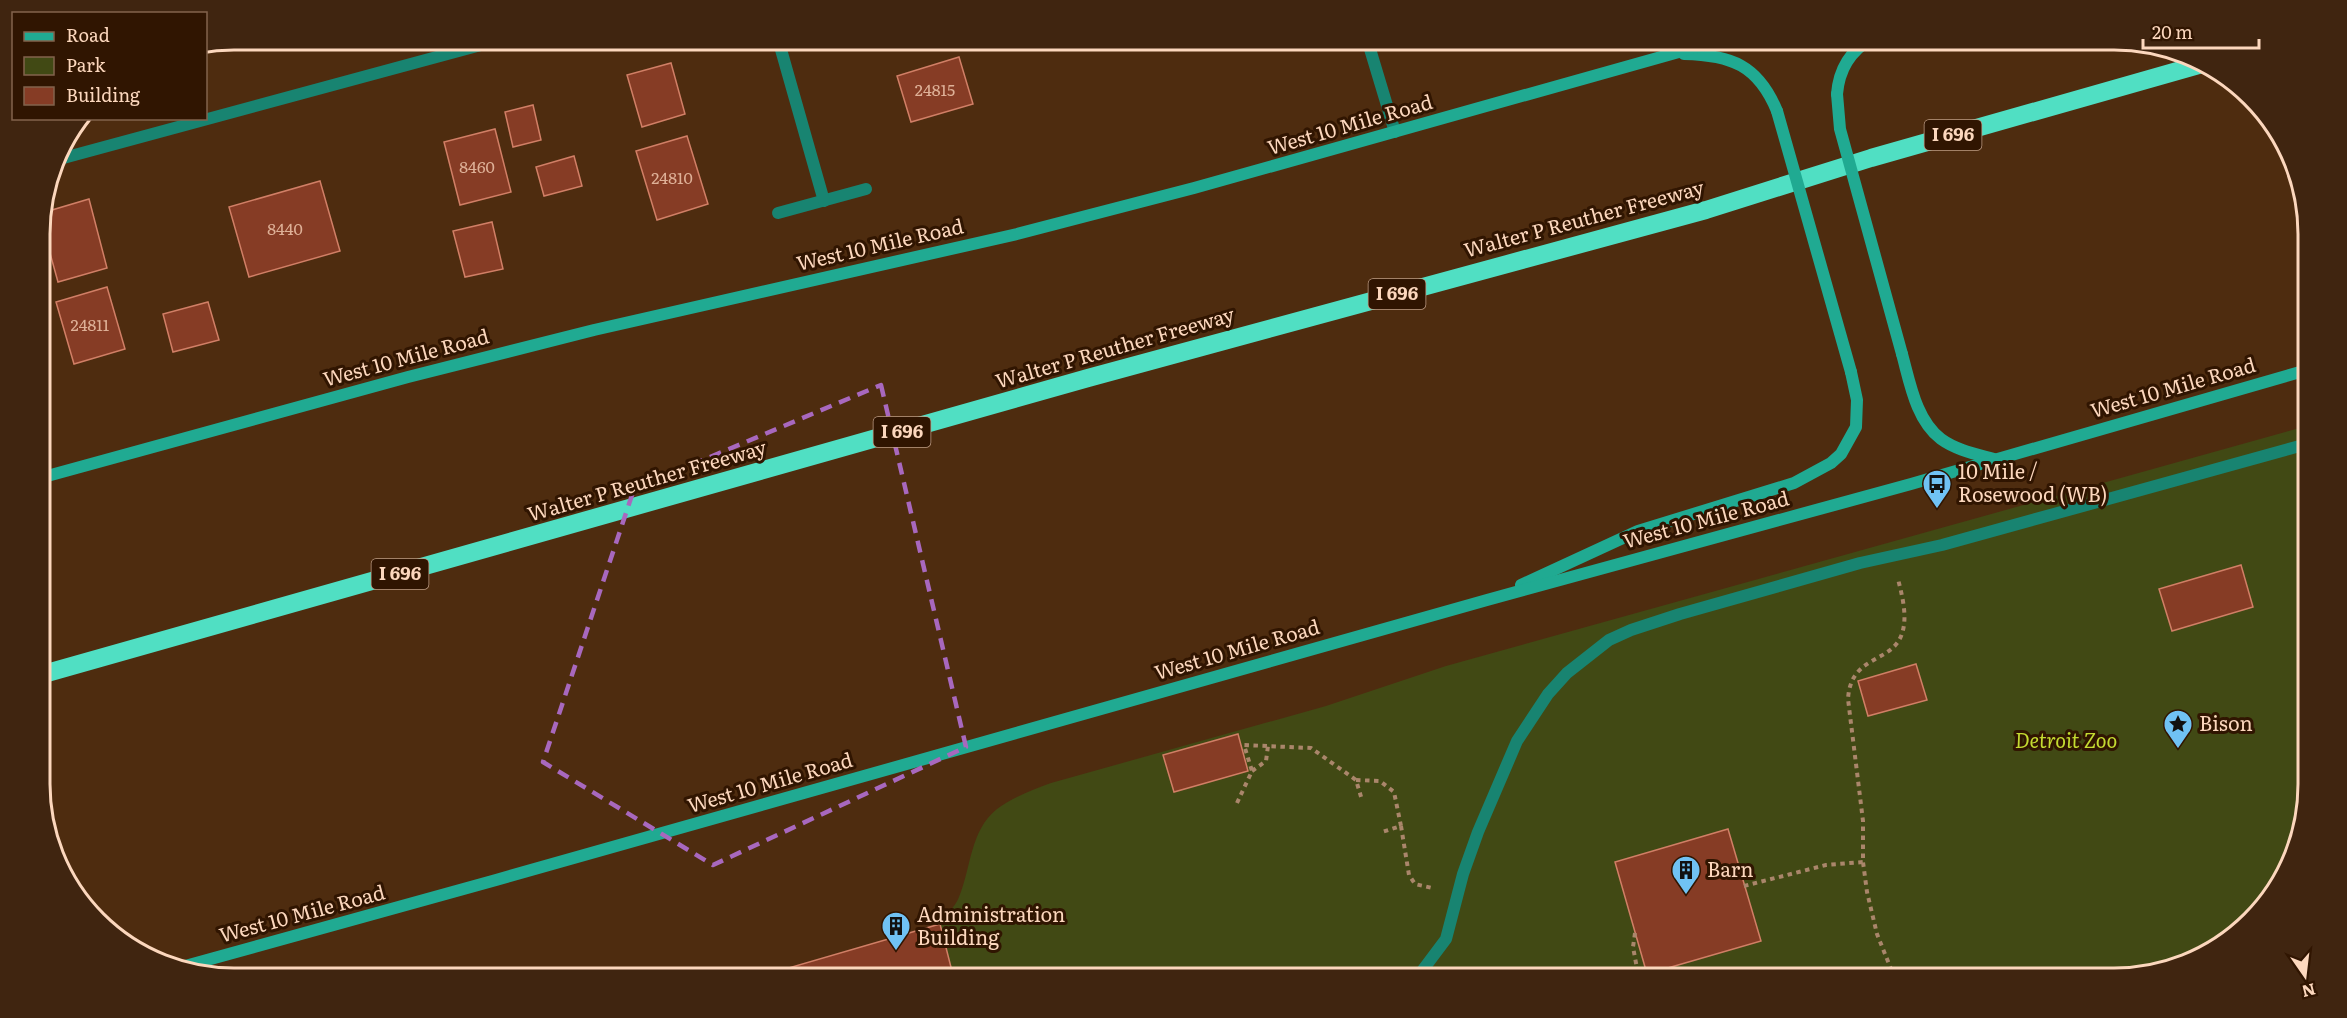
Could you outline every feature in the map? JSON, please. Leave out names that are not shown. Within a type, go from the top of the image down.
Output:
[{"type":"highway","name":"Walter P Reuther Freeway","points":[[50,672],[1088,378],[1706,210],[1871,158],[2192,67]]},
{"type":"main road","name":"West 10 Mile Road","points":[[50,475],[408,377],[594,330],[1017,234],[1194,188],[1687,50]]},
{"type":"main road","points":[[1857,50],[1850,55],[1842,69],[1836,110],[1913,393],[1929,426],[1940,438],[1956,447],[1994,459]]},
{"type":"main road","points":[[1487,600],[1638,531],[1794,483],[1831,463],[1841,454],[1856,428],[1857,400],[1851,372],[1777,111],[1765,86],[1749,69],[1718,56],[1673,54]]},
{"type":"main road","name":"West 10 Mile Road","points":[[193,964],[2298,373]]},
{"type":"street","points":[[207,119],[462,50]]},
{"type":"street","points":[[781,50],[824,201]]},
{"type":"street","points":[[1370,50],[1395,132]]},
{"type":"street","points":[[66,157],[204,120]]},
{"type":"street","points":[[777,213],[866,189]]},
{"type":"street","points":[[1427,968],[1446,939],[1463,874],[1478,832],[1518,741],[1548,694],[1567,673],[1586,656],[1610,640],[1631,630],[1680,614],[1860,563],[1942,545],[2298,446]]},
{"type":"path","points":[[1890,968],[1876,934],[1867,892],[1863,862],[1863,821],[1849,717],[1849,684],[1856,673],[1869,662],[1891,649],[1899,641],[1903,632],[1904,609],[1894,556]]},
{"type":"path","points":[[1252,771],[1244,745],[1311,748],[1356,780],[1380,781],[1394,792],[1409,875],[1415,884],[1458,896]]},
{"type":"path","points":[[1237,803],[1252,771],[1266,761],[1268,746]]},
{"type":"path","points":[[1356,780],[1362,800]]},
{"type":"path","points":[[1382,832],[1401,826]]},
{"type":"path","points":[[1744,886],[1826,865],[1863,862]]},
{"type":"path","points":[[1635,933],[1634,947],[1637,968]]},
{"type":"highlighted area","points":[[881,385],[966,747],[713,865],[543,762],[634,489]]},
{"type":"green space","name":"Detroit Zoo","points":[[2298,429],[2298,785],[2294,821],[2284,855],[2260,897],[2235,923],[2216,938],[2173,959],[2126,968],[789,968],[940,924],[959,897],[972,850],[981,828],[997,809],[1030,791],[1051,783],[1326,706],[1446,666]]},
{"type":"building","points":[[959,57],[973,104],[911,122],[897,76]]},
{"type":"building","points":[[671,63],[685,114],[642,127],[627,75]]},
{"type":"building","points":[[533,105],[541,140],[513,147],[505,112]]},
{"type":"building","points":[[495,129],[511,192],[460,205],[444,142]]},
{"type":"building","points":[[687,136],[708,204],[657,220],[636,151]]},
{"type":"building","points":[[574,156],[582,186],[544,196],[536,167]]},
{"type":"building","points":[[320,181],[340,251],[249,277],[229,207]]},
{"type":"building","points":[[89,199],[107,268],[58,282],[50,253],[51,210]]},
{"type":"building","points":[[492,222],[503,269],[465,277],[453,231]]},
{"type":"building","points":[[107,287],[125,349],[74,364],[56,302]]},
{"type":"building","points":[[208,302],[219,340],[173,352],[163,314]]},
{"type":"building","points":[[2241,565],[2253,607],[2172,631],[2159,589]]},
{"type":"building","points":[[1916,664],[1927,700],[1868,716],[1858,681]]},
{"type":"building","points":[[1238,734],[1248,771],[1174,792],[1163,755]]},
{"type":"building","name":"Barn","points":[[1728,829],[1761,941],[1668,968],[1645,968],[1615,862]]},
{"type":"building","name":"Administration Building","points":[[940,924],[951,968],[789,968]]},
{"type":"place","name":"10 Mile / Rosewood (WB)","points":[[1937,510]]},
{"type":"place","name":"Bison","points":[[2178,750]]},
{"type":"place","name":"Barn","points":[[1686,896]]},
{"type":"place","name":"Administration Building","points":[[896,952]]}]
